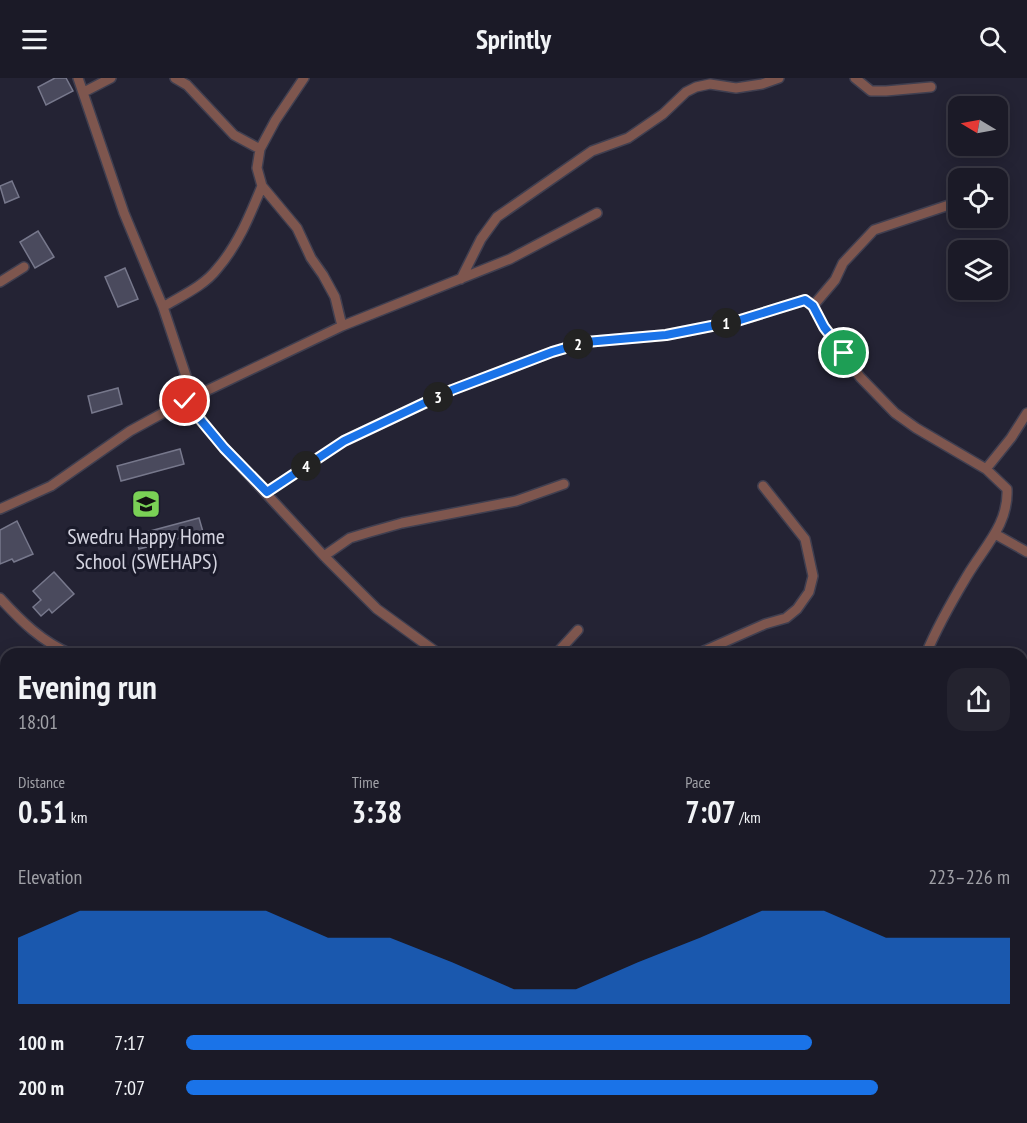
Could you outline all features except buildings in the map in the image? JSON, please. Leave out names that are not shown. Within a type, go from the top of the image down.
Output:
[{"type":"street","points":[[78,78],[124,213],[163,307],[189,399],[224,448],[324,556],[377,609],[431,648]]},
{"type":"street","points":[[84,92],[111,78]]},
{"type":"street","points":[[176,78],[187,85],[234,135],[260,149]]},
{"type":"street","points":[[304,78],[275,121],[260,149],[257,168],[262,186],[297,228],[311,258],[335,297],[342,326]]},
{"type":"street","points":[[461,279],[481,238],[497,217],[592,151],[628,138],[696,87],[710,84],[736,88],[762,84],[779,78]]},
{"type":"street","points":[[855,78],[871,91],[931,87]]},
{"type":"street","points":[[163,307],[217,270],[234,247],[262,186]]},
{"type":"street","points":[[813,306],[835,280],[843,263],[874,230],[948,205]]},
{"type":"street","points":[[0,509],[51,486],[130,431],[189,399],[342,326],[531,249],[597,213]]},
{"type":"street","points":[[0,282],[24,267]]},
{"type":"street","points":[[267,492],[344,441],[452,390],[552,352],[586,342],[666,335],[737,321],[805,300],[813,306],[824,327],[860,377],[895,412],[916,428],[986,469],[1006,489],[1007,499],[1003,519],[968,574],[929,648]]},
{"type":"street","points":[[986,469],[1011,438],[1027,412]]},
{"type":"street","points":[[324,556],[350,538],[370,531],[516,501],[564,484]]},
{"type":"street","points":[[710,648],[755,628],[786,618],[797,609],[809,592],[813,576],[805,539],[763,486]]},
{"type":"street","points":[[995,534],[1027,552]]},
{"type":"street","points":[[0,598],[33,632],[57,648]]},
{"type":"street","points":[[562,648],[578,630]]},
{"type":"place","name":"Swedru Happy Home School (SWEHAPS)","points":[[146,504]]},
{"type":"route","points":[[185,401],[224,448],[267,492],[344,441],[396,416],[452,390],[552,352],[586,342],[666,335],[737,321],[805,300],[813,306],[824,327],[844,353]]}]
